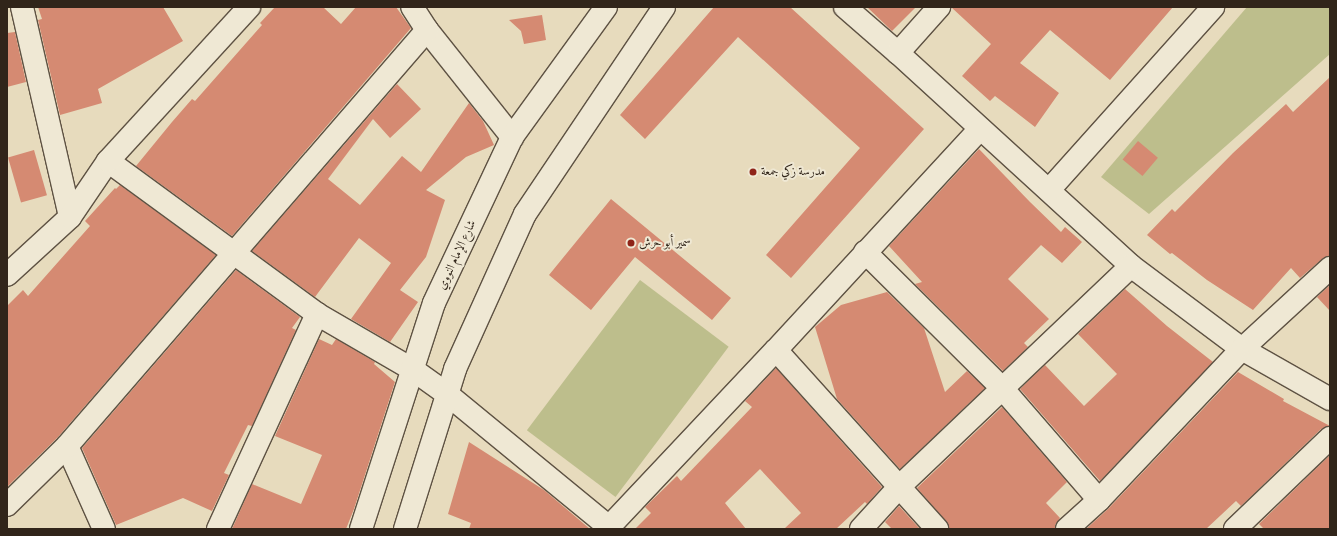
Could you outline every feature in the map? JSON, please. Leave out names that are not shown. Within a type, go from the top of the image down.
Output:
[{"type":"street","points":[[22,7],[70,217]]},
{"type":"street","points":[[7,275],[70,217],[108,161],[249,7]]},
{"type":"street","points":[[412,7],[427,30],[512,137]]},
{"type":"street","name":"شارع الإمام النووي","points":[[361,529],[434,303],[512,137],[606,7]]},
{"type":"street","points":[[405,529],[455,369],[525,214],[664,7]]},
{"type":"street","points":[[845,7],[898,53],[1131,266],[1242,349],[1330,399]]},
{"type":"street","points":[[898,53],[939,7]]},
{"type":"street","points":[[1049,190],[1214,7]]},
{"type":"street","points":[[7,505],[67,446],[232,253],[427,30]]},
{"type":"street","points":[[108,161],[317,314],[412,369],[447,394],[608,527],[776,350],[980,129]]},
{"type":"street","points":[[865,252],[1002,388],[1099,500]]},
{"type":"street","points":[[861,529],[900,486],[1131,266]]},
{"type":"street","points":[[1067,529],[1099,500],[1242,349],[1330,268]]},
{"type":"street","points":[[218,529],[317,314]]},
{"type":"street","points":[[776,350],[900,486],[937,529]]},
{"type":"street","points":[[1234,529],[1330,438]]},
{"type":"street","points":[[67,446],[104,529]]},
{"type":"green space","points":[[1247,7],[1330,7],[1330,54],[1149,214],[1101,177]]},
{"type":"green space","points":[[640,280],[729,347],[616,497],[527,430]]},
{"type":"building","points":[[38,7],[163,7],[183,41],[98,89],[102,103],[60,115],[38,20],[42,19]]},
{"type":"building","points":[[275,7],[323,7],[341,24],[356,7],[396,7],[411,28],[232,236],[136,166],[192,99],[195,101],[262,25],[260,23]]},
{"type":"building","points":[[714,7],[790,7],[924,129],[791,278],[766,255],[860,148],[738,37],[645,139],[620,115]]},
{"type":"building","points":[[867,7],[916,7],[892,31]]},
{"type":"building","points":[[951,7],[1173,7],[1110,80],[1050,30],[1020,63],[1059,93],[1035,127],[995,96],[990,101],[962,76],[991,44]]},
{"type":"building","points":[[542,15],[546,40],[524,44],[521,31],[509,20]]},
{"type":"building","points":[[15,32],[26,82],[7,87],[7,33]]},
{"type":"building","points":[[1330,77],[1330,256],[1322,259],[1300,278],[1291,268],[1253,310],[1207,280],[1172,253],[1170,254],[1147,235],[1172,209],[1175,212],[1233,153],[1286,104],[1293,112]]},
{"type":"building","points":[[397,84],[421,109],[390,138],[373,119],[328,179],[360,205],[402,156],[421,172],[469,103],[483,121],[494,145],[466,157],[426,190],[445,200],[426,257],[400,290],[418,302],[390,342],[351,319],[391,263],[359,238],[315,297],[252,251]]},
{"type":"building","points":[[1138,141],[1158,158],[1142,176],[1123,159]]},
{"type":"building","points":[[979,149],[1061,232],[1065,227],[1082,242],[1062,263],[1041,245],[1008,279],[1049,319],[1024,343],[1028,347],[1003,371],[915,284],[922,282],[889,246]]},
{"type":"building","points":[[34,150],[47,195],[21,203],[8,157]]},
{"type":"building","points":[[120,185],[216,255],[58,437],[7,487],[7,306],[23,290],[28,296],[90,226],[85,221],[115,188],[116,189]]},
{"type":"building","points":[[611,199],[731,298],[712,320],[635,257],[591,310],[549,275]]},
{"type":"building","points":[[236,270],[300,317],[292,328],[296,330],[252,426],[248,425],[224,473],[229,475],[212,511],[183,498],[116,525],[82,448]]},
{"type":"building","points":[[1330,285],[1330,311],[1317,297]]},
{"type":"building","points":[[1125,289],[1167,326],[1213,362],[1100,481],[1020,389],[1045,365],[1084,406],[1117,374],[1078,334]]},
{"type":"building","points":[[887,292],[924,328],[945,392],[967,371],[985,388],[900,469],[837,399],[815,327],[841,305]]},
{"type":"building","points":[[319,339],[332,345],[336,339],[375,362],[374,364],[395,382],[354,509],[346,529],[232,529],[252,484],[301,504],[322,455],[275,436]]},
{"type":"building","points":[[776,368],[882,487],[867,504],[865,502],[836,529],[784,529],[801,513],[760,469],[725,503],[746,529],[635,529],[651,513],[645,507],[677,476],[681,481],[752,407],[745,401]]},
{"type":"building","points":[[1238,372],[1284,399],[1283,401],[1330,426],[1321,429],[1241,506],[1236,501],[1206,529],[1086,529],[1108,509]]},
{"type":"building","points":[[1002,407],[1067,482],[1046,503],[1060,518],[1055,525],[1055,529],[949,529],[946,521],[917,488]]},
{"type":"building","points":[[469,442],[544,490],[590,529],[469,529],[471,523],[448,514]]},
{"type":"building","points":[[1330,455],[1330,529],[1264,529],[1259,524]]},
{"type":"building","points":[[899,506],[920,529],[892,529],[885,522]]},
{"type":"place","name":"مدرسة زكي جمعة","points":[[753,172]]},
{"type":"place","name":"سمير أبو حرش","points":[[631,243]]}]
